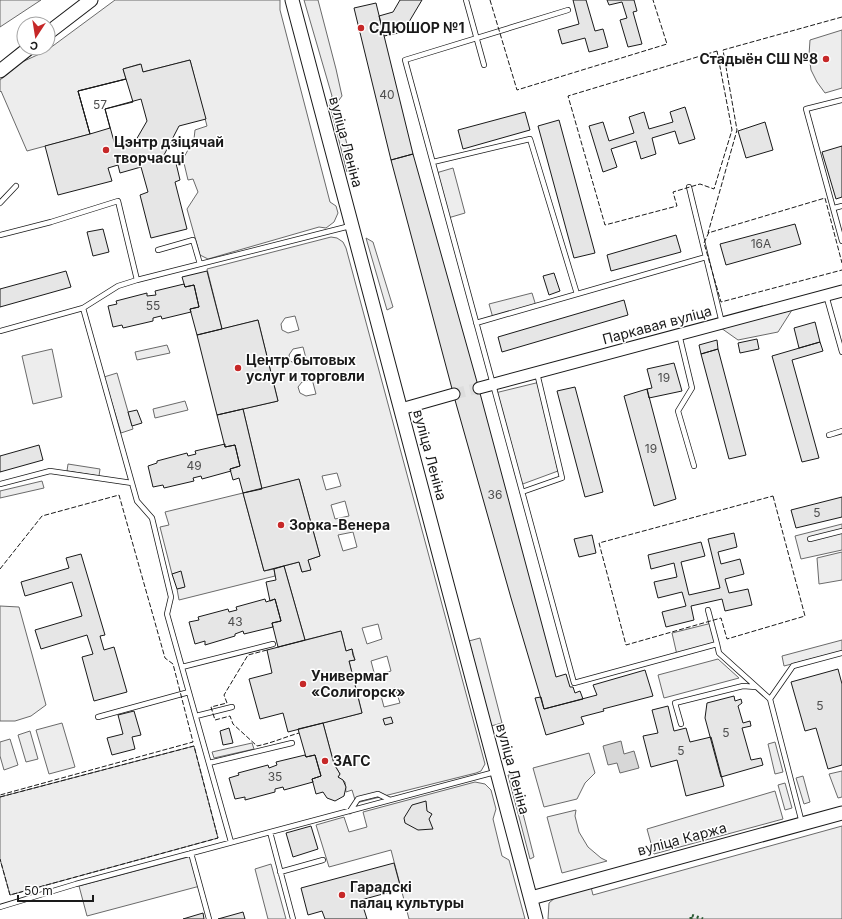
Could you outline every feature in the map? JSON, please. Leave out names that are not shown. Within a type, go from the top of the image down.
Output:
[{"type":"main road","points":[[56,26],[91,0]]},
{"type":"main road","name":"вуліца Леніна","points":[[292,0],[536,919]]},
{"type":"main road","points":[[0,71],[18,56]]},
{"type":"main road","name":"вуліца Каржа","points":[[531,898],[842,813]]},
{"type":"street","name":"Паркавая вуліца","points":[[479,388],[842,291]]},
{"type":"street","points":[[400,409],[454,394]]},
{"type":"lane","points":[[466,0],[484,65]]},
{"type":"lane","points":[[568,10],[405,60],[574,683],[717,644]]},
{"type":"lane","points":[[842,100],[806,110],[842,241]]},
{"type":"lane","points":[[433,162],[530,139],[577,294]]},
{"type":"lane","points":[[0,203],[16,186]]},
{"type":"lane","points":[[689,187],[722,323]]},
{"type":"lane","points":[[0,235],[51,222],[118,201],[137,280]]},
{"type":"lane","points":[[834,208],[842,206]]},
{"type":"lane","points":[[0,330],[83,308],[118,286],[137,280],[352,225]]},
{"type":"lane","points":[[158,250],[193,240],[200,264]]},
{"type":"lane","points":[[476,323],[706,257]]},
{"type":"lane","points":[[826,295],[842,352]]},
{"type":"lane","points":[[83,308],[137,501],[152,518],[171,597],[167,614],[231,842]]},
{"type":"lane","points":[[679,334],[692,388],[678,410],[694,466]]},
{"type":"lane","points":[[522,492],[562,478],[537,372]]},
{"type":"lane","points":[[829,435],[842,431]]},
{"type":"lane","points":[[0,484],[50,471],[132,483]]},
{"type":"lane","points":[[810,539],[842,531]]},
{"type":"lane","points":[[708,610],[719,653],[770,699],[802,823]]},
{"type":"lane","points":[[182,667],[273,644]]},
{"type":"lane","points":[[770,699],[793,666],[842,653]]},
{"type":"lane","points":[[681,724],[675,703],[743,686],[758,688]]},
{"type":"lane","points":[[98,717],[189,692]]},
{"type":"lane","points":[[196,716],[232,707]]},
{"type":"lane","points":[[209,763],[292,743]]},
{"type":"lane","points":[[0,907],[76,884],[497,771]]},
{"type":"lane","points":[[350,811],[358,799],[378,794],[390,800]]},
{"type":"lane","points":[[270,832],[293,919]]},
{"type":"lane","points":[[191,853],[209,919]]},
{"type":"lane","points":[[280,872],[323,860]]},
{"type":"shaded area","points":[[0,0],[41,0],[16,16],[0,27]]},
{"type":"shaded area","points":[[115,0],[280,0],[280,10],[330,202],[336,206],[338,213],[334,222],[326,228],[319,227],[208,259],[200,255],[187,209],[198,192],[193,179],[188,180],[183,159],[194,139],[195,130],[207,126],[190,60],[143,72],[140,64],[123,69],[126,79],[78,91],[90,134],[27,151],[1,91],[0,92],[0,80],[22,62],[35,56],[56,56],[56,44]]},
{"type":"shaded area","points":[[304,0],[318,0],[336,69],[342,96],[336,104],[353,166],[347,172],[329,102],[332,96]]},
{"type":"shaded area","name":"Стадыён СШ №8","points":[[842,30],[842,88],[825,93],[811,70],[809,55],[810,40]]},
{"type":"shaded area","points":[[453,168],[465,213],[448,218],[436,173]]},
{"type":"shaded area","points":[[331,237],[337,238],[343,242],[346,248],[485,764],[481,771],[356,803],[352,790],[346,792],[345,782],[338,777],[340,774],[334,764],[323,723],[362,713],[349,661],[355,660],[352,649],[346,651],[341,631],[305,640],[284,566],[299,562],[302,572],[310,570],[308,560],[320,556],[299,479],[262,489],[243,409],[278,401],[258,320],[222,329],[207,269]],"holes":[[[295,316],[299,330],[288,333],[282,330],[281,324],[285,318]],[[303,347],[307,362],[297,364],[290,361],[289,355],[293,349]],[[312,379],[316,394],[306,396],[300,393],[298,387],[302,382]],[[337,473],[341,486],[326,490],[322,476]],[[345,501],[349,516],[335,519],[331,505]],[[353,532],[357,547],[343,551],[338,535]],[[378,624],[382,639],[367,644],[362,628]],[[387,656],[391,671],[375,676],[371,661]],[[395,688],[400,703],[384,707],[380,692]]]},
{"type":"shaded area","points":[[366,238],[373,242],[393,307],[387,310]]},
{"type":"shaded area","points":[[532,293],[536,306],[493,318],[489,304]]},
{"type":"shaded area","points":[[792,310],[778,332],[738,340],[721,328]]},
{"type":"shaded area","points":[[167,345],[170,353],[137,360],[135,352]]},
{"type":"shaded area","points":[[52,349],[62,397],[33,404],[22,356]]},
{"type":"shaded area","points":[[117,373],[133,429],[121,433],[104,377]]},
{"type":"shaded area","points":[[540,382],[558,471],[520,485],[495,393]]},
{"type":"shaded area","points":[[185,401],[188,410],[155,418],[153,409]]},
{"type":"shaded area","points":[[68,464],[100,469],[99,476],[67,471]]},
{"type":"shaded area","points":[[42,481],[44,488],[0,498],[0,491]]},
{"type":"shaded area","points":[[243,493],[264,571],[274,569],[275,576],[179,600],[177,589],[184,587],[180,572],[172,574],[160,527],[169,525],[165,512]]},
{"type":"shaded area","points":[[842,524],[842,550],[801,559],[795,536]]},
{"type":"shaded area","points":[[842,552],[842,580],[819,584],[817,558]]},
{"type":"shaded area","points":[[0,606],[19,607],[46,705],[31,716],[15,721],[0,721]]},
{"type":"shaded area","points":[[712,623],[717,644],[677,655],[672,633]]},
{"type":"shaded area","points":[[480,638],[502,723],[491,726],[469,641]]},
{"type":"shaded area","points":[[842,640],[842,651],[784,666],[782,656]]},
{"type":"shaded area","points":[[718,659],[739,678],[664,698],[658,675]]},
{"type":"shaded area","points":[[62,723],[75,767],[49,774],[36,730]]},
{"type":"shaded area","points":[[30,731],[38,759],[26,762],[18,735]]},
{"type":"shaded area","points":[[10,739],[18,765],[4,770],[0,756],[0,742]]},
{"type":"shaded area","points":[[621,741],[624,754],[634,751],[639,768],[620,773],[617,763],[608,765],[603,746]]},
{"type":"shaded area","points":[[775,742],[783,772],[775,774],[768,744]]},
{"type":"shaded area","points":[[252,743],[254,749],[214,758],[212,752]]},
{"type":"shaded area","points":[[194,746],[218,838],[10,895],[0,859],[0,797]]},
{"type":"shaded area","points":[[589,753],[595,773],[585,783],[577,799],[544,807],[533,768]]},
{"type":"shaded area","points":[[842,771],[842,797],[838,798],[829,774]]},
{"type":"shaded area","points":[[513,774],[534,857],[530,859],[508,775]]},
{"type":"shaded area","points":[[803,776],[810,802],[804,804],[796,778]]},
{"type":"shaded area","points":[[475,782],[485,784],[491,790],[496,809],[493,819],[502,856],[509,860],[525,919],[409,919],[391,850],[329,867],[316,825],[344,817],[349,832],[367,827],[363,812]]},
{"type":"shaded area","points":[[785,783],[792,808],[785,810],[778,785]]},
{"type":"shaded area","points":[[775,791],[783,819],[654,854],[647,829]]},
{"type":"shaded area","points":[[576,810],[575,816],[579,832],[588,847],[607,861],[562,873],[547,817]]},
{"type":"shaded area","points":[[842,826],[842,919],[548,919],[549,903],[556,897],[591,887],[593,895]]},
{"type":"shaded area","points":[[192,856],[200,886],[87,916],[79,886]]},
{"type":"shaded area","points":[[271,864],[286,919],[268,919],[255,869]]},
{"type":"building","points":[[400,0],[422,0],[403,32],[384,36],[379,16],[393,12]]},
{"type":"building","points":[[573,0],[586,0],[595,31],[603,29],[608,47],[589,52],[585,38],[562,44],[558,30],[579,24]]},
{"type":"building","points":[[607,0],[634,0],[637,11],[633,12],[642,44],[628,47],[620,20],[627,18],[622,2],[609,5]]},
{"type":"building","points":[[376,3],[413,154],[391,160],[354,8]]},
{"type":"building","name":"Цэнтр дзіцячай творчасці","points":[[190,60],[206,119],[179,126],[164,155],[176,163],[180,180],[175,182],[187,229],[151,238],[140,195],[148,192],[141,167],[120,173],[118,165],[108,168],[112,181],[58,195],[45,146],[90,134],[78,91],[126,79],[123,69],[141,64],[143,72]],"holes":[[[141,99],[147,121],[136,140],[115,145],[105,109]]]},
{"type":"building","points":[[126,79],[133,102],[105,109],[110,128],[90,134],[78,91]]},
{"type":"building","points":[[685,107],[695,139],[679,144],[675,131],[652,138],[656,154],[641,159],[636,141],[611,149],[617,167],[603,172],[589,126],[603,122],[609,141],[634,133],[629,117],[644,112],[649,129],[673,122],[670,112]]},
{"type":"building","points":[[525,112],[530,130],[463,149],[458,130]]},
{"type":"building","points":[[559,120],[595,253],[574,258],[538,126]]},
{"type":"building","points":[[765,122],[773,150],[746,158],[738,131]]},
{"type":"building","points":[[842,146],[842,197],[836,199],[822,152]]},
{"type":"building","points":[[413,154],[477,382],[556,677],[566,674],[570,687],[573,687],[575,693],[580,691],[583,699],[544,709],[455,400],[391,160]]},
{"type":"building","points":[[795,224],[801,244],[726,265],[720,244]]},
{"type":"building","points":[[103,229],[109,252],[93,256],[87,232]]},
{"type":"building","points":[[676,235],[681,252],[611,271],[607,255]]},
{"type":"building","points":[[66,271],[71,287],[0,307],[0,289]]},
{"type":"building","points":[[207,271],[222,329],[197,335],[190,309],[199,307],[194,285],[185,287],[182,277]]},
{"type":"building","points":[[554,273],[560,291],[549,295],[543,276]]},
{"type":"building","points":[[184,284],[185,287],[194,285],[199,307],[190,309],[191,312],[162,319],[161,316],[153,318],[153,321],[123,328],[122,325],[113,327],[108,306],[117,304],[116,301],[147,293],[147,296],[156,295],[155,291]]},
{"type":"building","points":[[624,300],[628,315],[502,352],[498,337]]},
{"type":"building","name":"Центр бытовых услуг и торговли","points":[[258,320],[278,401],[217,415],[197,335]]},
{"type":"building","points":[[815,322],[820,342],[799,348],[794,328]]},
{"type":"building","points":[[757,339],[759,349],[740,353],[738,343]]},
{"type":"building","points":[[717,340],[718,349],[701,354],[699,345]]},
{"type":"building","points":[[820,342],[823,351],[792,360],[819,458],[802,462],[772,356]]},
{"type":"building","points":[[718,349],[746,455],[729,459],[701,354]]},
{"type":"building","points":[[674,363],[682,391],[649,398],[647,389],[652,388],[647,369]]},
{"type":"building","points":[[575,387],[603,492],[585,497],[557,391]]},
{"type":"building","points":[[647,389],[676,499],[654,506],[624,396]]},
{"type":"building","points":[[243,409],[262,489],[243,493],[239,478],[233,480],[230,469],[240,466],[235,445],[225,447],[217,415]]},
{"type":"building","points":[[137,410],[142,423],[132,426],[128,412]]},
{"type":"building","points":[[225,444],[225,447],[235,445],[240,466],[230,469],[231,471],[202,479],[201,476],[193,478],[194,481],[164,488],[163,485],[153,487],[148,466],[157,463],[157,461],[187,453],[188,456],[196,454],[195,451]]},
{"type":"building","points":[[39,445],[43,460],[0,472],[0,456]]},
{"type":"building","name":"Зорка-Венера","points":[[299,479],[320,556],[308,560],[311,570],[302,572],[299,562],[264,571],[243,493]]},
{"type":"building","points":[[842,497],[842,517],[796,528],[791,510]]},
{"type":"building","points":[[734,533],[737,547],[718,552],[721,564],[740,559],[744,574],[725,579],[729,593],[748,589],[752,605],[725,611],[722,599],[691,606],[694,620],[666,627],[662,612],[686,606],[682,592],[658,598],[654,582],[677,577],[674,563],[651,569],[648,555],[701,542],[705,556],[681,562],[689,595],[720,588],[708,539]]},
{"type":"building","points":[[592,535],[596,553],[579,557],[574,539]]},
{"type":"building","points":[[81,554],[105,635],[100,636],[104,650],[114,647],[127,692],[94,701],[82,657],[93,654],[87,635],[41,649],[35,630],[82,616],[72,582],[25,596],[21,582],[69,568],[66,558]]},
{"type":"building","points":[[284,566],[305,640],[278,647],[272,623],[281,621],[275,599],[270,601],[266,582],[276,580],[274,569]]},
{"type":"building","points":[[181,571],[185,587],[177,589],[172,574]]},
{"type":"building","points":[[265,599],[266,602],[275,599],[281,621],[272,623],[273,627],[244,634],[243,631],[235,634],[235,636],[205,645],[205,641],[195,644],[189,622],[199,620],[198,617],[228,609],[229,612],[237,610],[236,607]]},
{"type":"building","name":"Универмаг «Солигорск»","points":[[341,631],[346,651],[352,649],[355,660],[349,661],[362,713],[288,732],[283,713],[260,719],[249,679],[272,673],[267,650]]},
{"type":"building","points":[[838,669],[842,684],[842,765],[828,769],[816,728],[805,731],[791,682]]},
{"type":"building","points":[[645,670],[653,696],[603,709],[604,711],[581,717],[584,724],[546,735],[535,698],[541,697],[544,709],[597,695],[593,685]]},
{"type":"building","points":[[734,696],[735,701],[741,699],[742,703],[738,706],[743,723],[750,721],[751,726],[742,728],[751,760],[761,758],[763,765],[721,777],[705,718],[707,703]]},
{"type":"building","points":[[668,706],[674,731],[686,728],[690,742],[711,737],[724,786],[686,796],[677,760],[651,767],[643,736],[658,733],[652,710]]},
{"type":"building","points":[[134,711],[141,735],[132,737],[135,749],[112,755],[107,738],[123,734],[118,715]]},
{"type":"building","points":[[391,717],[393,723],[385,725],[383,719]]},
{"type":"building","name":"ЗАГС","points":[[323,723],[334,764],[340,774],[338,777],[343,780],[346,787],[344,796],[335,801],[327,798],[323,792],[316,794],[312,779],[321,776],[315,755],[306,757],[298,729]]},
{"type":"building","points":[[229,728],[233,743],[223,745],[220,731]]},
{"type":"building","points":[[305,755],[306,757],[315,755],[321,776],[312,779],[313,782],[284,790],[283,787],[275,789],[275,792],[245,800],[245,797],[235,799],[229,778],[239,775],[238,773],[268,765],[269,768],[277,765],[276,762]]},
{"type":"building","points":[[426,801],[427,811],[432,814],[429,819],[433,829],[418,830],[405,823],[404,818],[412,805]]},
{"type":"building","points":[[311,826],[318,849],[293,857],[286,833]]},
{"type":"building","name":"Гарадскі палац культуры","points":[[394,863],[401,889],[361,900],[367,919],[325,919],[322,911],[308,915],[301,888]]},
{"type":"building","points":[[243,912],[245,919],[218,919]]},
{"type":"building","points":[[203,913],[204,919],[183,919]]},
{"type":"tunnel","points":[[454,394],[479,388]]},
{"type":"hedge","points":[[691,919],[691,915],[703,919]]},
{"type":"fence","points":[[490,0],[517,90],[667,44],[653,0]]},
{"type":"fence","points":[[842,17],[723,50],[737,130],[708,233],[825,198],[842,263]]},
{"type":"fence","points":[[717,51],[732,130],[714,189],[700,184],[673,192],[677,206],[605,225],[568,96],[717,51]]},
{"type":"fence","points":[[709,232],[704,243],[721,302],[842,270]]},
{"type":"fence","points":[[0,569],[42,516],[119,495],[165,658],[173,664],[193,742],[0,795]]},
{"type":"fence","points":[[773,496],[805,616],[727,639],[721,618],[626,645],[599,543],[773,496]]},
{"type":"fence","points":[[267,650],[248,655],[224,695],[227,703],[211,707],[215,720],[230,716],[233,724],[257,746],[299,733]]},
{"type":"fence","points":[[0,797],[194,746],[218,838],[10,895],[0,859]]},
{"type":"place","name":"СДЮШОР №1","points":[[361,28]]},
{"type":"place","name":"Стадыён СШ №8","points":[[826,59]]},
{"type":"place","name":"Цэнтр дзіцячай творчасці","points":[[106,150]]},
{"type":"place","name":"Центр бытовых услуг и торговли","points":[[238,368]]},
{"type":"place","name":"Зорка-Венера","points":[[281,525]]},
{"type":"place","name":"Универмаг «Солигорск»","points":[[303,684]]},
{"type":"place","name":"ЗАГС","points":[[325,761]]},
{"type":"place","name":"Гарадскі палац культуры","points":[[342,895]]}]
